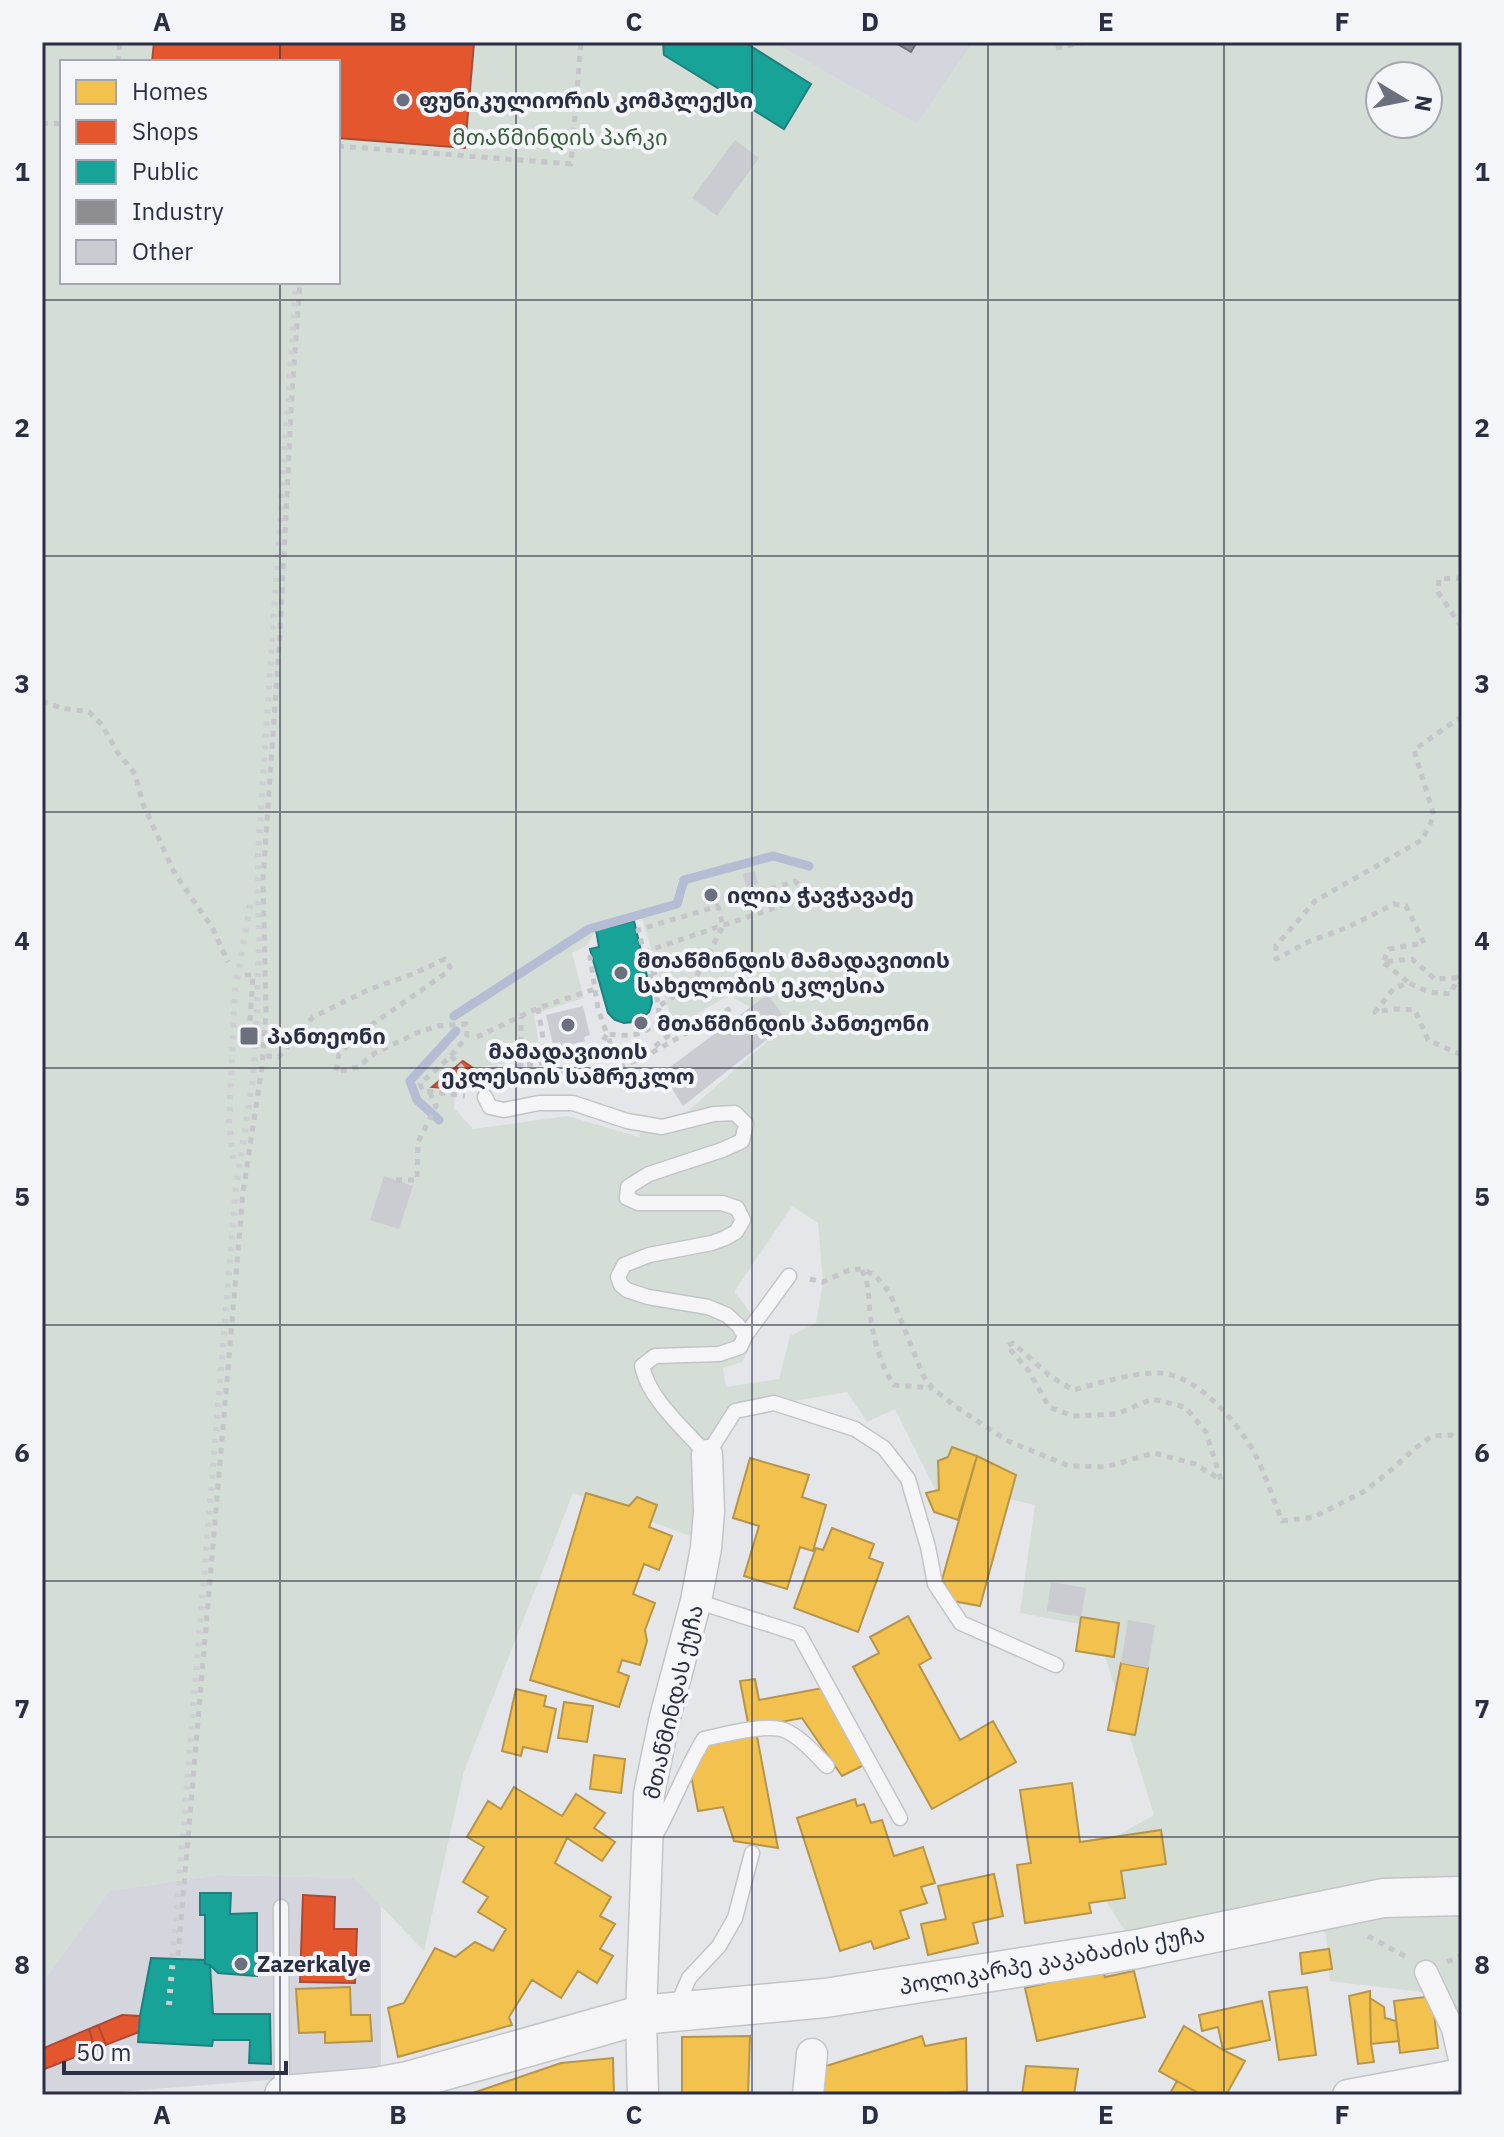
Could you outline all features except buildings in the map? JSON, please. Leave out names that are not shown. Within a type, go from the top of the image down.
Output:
[{"type":"street","name":"მთაწმინდას ქუჩა","points":[[643,2095],[658,2014],[647,1850],[649,1794],[706,1548],[709,1512],[707,1455]]},
{"type":"street","name":"პოლიკარპე კაკაბაძის ქუჩა","points":[[283,2095],[376,2087],[408,2081],[658,2014],[825,1998],[1106,1954],[1383,1898],[1462,1896]]},
{"type":"street","points":[[1350,2095],[1462,2071],[1453,2029],[1426,1972]]},
{"type":"street","points":[[808,2095],[812,2054]]},
{"type":"lane","points":[[485,1097],[490,1107],[504,1110],[539,1103],[573,1103],[627,1121],[662,1127],[714,1114],[735,1113],[746,1124],[742,1141],[649,1174],[628,1187],[627,1198],[638,1203],[722,1203],[737,1208],[743,1220],[736,1232],[712,1243],[649,1255],[624,1265],[618,1277],[627,1290],[648,1297],[708,1307],[727,1315],[745,1336]]},
{"type":"lane","points":[[789,1276],[740,1347],[719,1354],[655,1356],[642,1366],[645,1382],[707,1455],[735,1411],[774,1403],[855,1429],[884,1448],[908,1479],[928,1547],[935,1584],[961,1623],[1056,1665]]},
{"type":"lane","points":[[696,1601],[799,1634],[900,1818]]},
{"type":"lane","points":[[647,1850],[704,1739],[770,1728],[784,1730],[802,1741],[827,1766]]},
{"type":"lane","points":[[658,2014],[719,1946],[735,1918],[752,1853]]},
{"type":"lane","points":[[281,1907],[283,2095]]},
{"type":"path","points":[[340,146],[571,164],[581,42]]},
{"type":"path","points":[[1056,48],[1086,42]]},
{"type":"path","points":[[178,1956],[243,1192],[262,1067],[266,999],[263,879],[300,284]]},
{"type":"path","points":[[1462,578],[1439,579],[1438,592],[1462,628]]},
{"type":"path","points":[[42,701],[61,708],[89,712],[102,725],[135,774],[143,804],[175,874],[212,927],[228,962]]},
{"type":"path","points":[[1383,962],[1389,949],[1424,943],[1406,906],[1394,904],[1276,959],[1276,946],[1315,901],[1422,840],[1434,816],[1414,750],[1462,716]]},
{"type":"path","points":[[607,1034],[632,1036],[647,1032],[658,1022],[659,1006],[640,943],[638,930],[795,881],[810,896],[644,952]]},
{"type":"path","points":[[659,1006],[692,985],[723,926],[718,906]]},
{"type":"path","points":[[651,974],[708,954]]},
{"type":"path","points":[[592,956],[598,1009],[613,1051],[646,1056]]},
{"type":"path","points":[[266,1056],[279,1057],[313,1017],[370,989],[445,959],[450,967],[446,973],[364,1030],[339,1054],[336,1072],[358,1067],[375,1053],[419,1032],[438,1026],[466,1024],[467,1036],[451,1056],[420,1084],[423,1091],[454,1095]]},
{"type":"path","points":[[1412,959],[1435,979],[1457,978],[1451,994],[1429,992],[1409,983],[1383,962],[1412,959]]},
{"type":"path","points":[[245,975],[253,975],[249,1036]]},
{"type":"path","points":[[1409,983],[1394,988],[1375,1012],[1415,1010],[1428,1040],[1462,1055]]},
{"type":"path","points":[[477,1037],[538,1008],[595,989]]},
{"type":"path","points":[[538,1008],[547,1062]]},
{"type":"path","points":[[485,1097],[492,1086],[578,1071],[614,1070],[646,1056],[731,1008]]},
{"type":"path","points":[[521,1017],[521,1067]]},
{"type":"path","points":[[646,1056],[668,1036],[658,1022]]},
{"type":"path","points":[[451,1056],[467,1073],[521,1067],[597,1051],[607,1034]]},
{"type":"path","points":[[574,1046],[577,1057]]},
{"type":"path","points":[[396,1180],[417,1180],[418,1142],[436,1106],[430,1093]]},
{"type":"path","points":[[789,1276],[823,1282],[849,1270],[861,1269],[875,1275],[890,1293],[923,1375],[932,1388],[1008,1441],[1069,1466],[1105,1467],[1154,1453],[1195,1464],[1221,1480],[1206,1432],[1185,1407],[1152,1399],[1117,1414],[1073,1416],[1049,1407],[1029,1371],[1007,1346],[1013,1343],[1050,1376],[1073,1390],[1160,1373],[1192,1383],[1222,1408],[1254,1452],[1282,1521],[1314,1517],[1363,1492],[1432,1436],[1451,1435],[1462,1439]]},
{"type":"path","points":[[861,1269],[869,1284],[870,1314],[883,1369],[894,1385],[932,1388]]},
{"type":"path","points":[[1317,1910],[1400,1952],[1426,1972]]},
{"type":"shaded area","points":[[773,42],[973,42],[917,124]]},
{"type":"shaded area","points":[[219,1875],[354,1878],[381,1906],[381,2066],[308,2077],[100,2095],[42,2095],[42,1983],[109,1891]]},
{"type":"green space","name":"მთაწმინდის პარკი","points":[[42,42],[773,42],[917,124],[973,42],[1462,42],[1462,2068],[1438,1994],[1330,1981],[1326,1935],[1319,1926],[1137,1949],[1078,1858],[1154,1815],[1096,1627],[1020,1613],[1035,1505],[963,1488],[937,1493],[895,1409],[867,1422],[847,1392],[735,1411],[707,1455],[696,1538],[573,1493],[464,1771],[424,1951],[354,1878],[219,1875],[109,1891],[42,1983]],"holes":[[[642,918],[674,1027],[729,995],[750,1007],[768,994],[788,1023],[688,1111],[664,1120],[643,1118],[639,1137],[567,1116],[473,1129],[454,1108],[455,1089],[473,1078],[481,1077],[479,1067],[541,1058],[534,1014],[584,998],[572,953],[586,946],[596,930]],[[792,1206],[818,1223],[823,1283],[816,1323],[790,1336],[779,1379],[726,1387],[723,1368],[742,1362],[754,1333],[752,1318],[734,1292]]]},
{"type":"waterway","points":[[454,1016],[589,929],[677,904],[684,880],[773,856],[809,866]]},
{"type":"waterway","points":[[439,1120],[417,1100],[410,1081],[456,1031]]},
{"type":"railway","points":[[169,2005],[236,1186],[253,1079],[259,940],[258,854],[296,284]]},
{"type":"railway","points":[[233,1159],[229,1124],[235,991],[250,905]]},
{"type":"place","name":"ფუნიკულიორის კომპლექსი","points":[[403,100]]},
{"type":"place","name":"ილია ჭავჭავაძე","points":[[711,895]]},
{"type":"place","name":"მთაწმინდის მამადავითის სახელობის ეკლესია","points":[[621,973]]},
{"type":"place","name":"მთაწმინდის პანთეონი","points":[[641,1023]]},
{"type":"place","name":"მამადავითის ეკლესიის სამრეკლო","points":[[568,1025]]},
{"type":"place","name":"პანთეონი","points":[[249,1036]]},
{"type":"place","name":"Zazerkalye","points":[[241,1964]]}]
